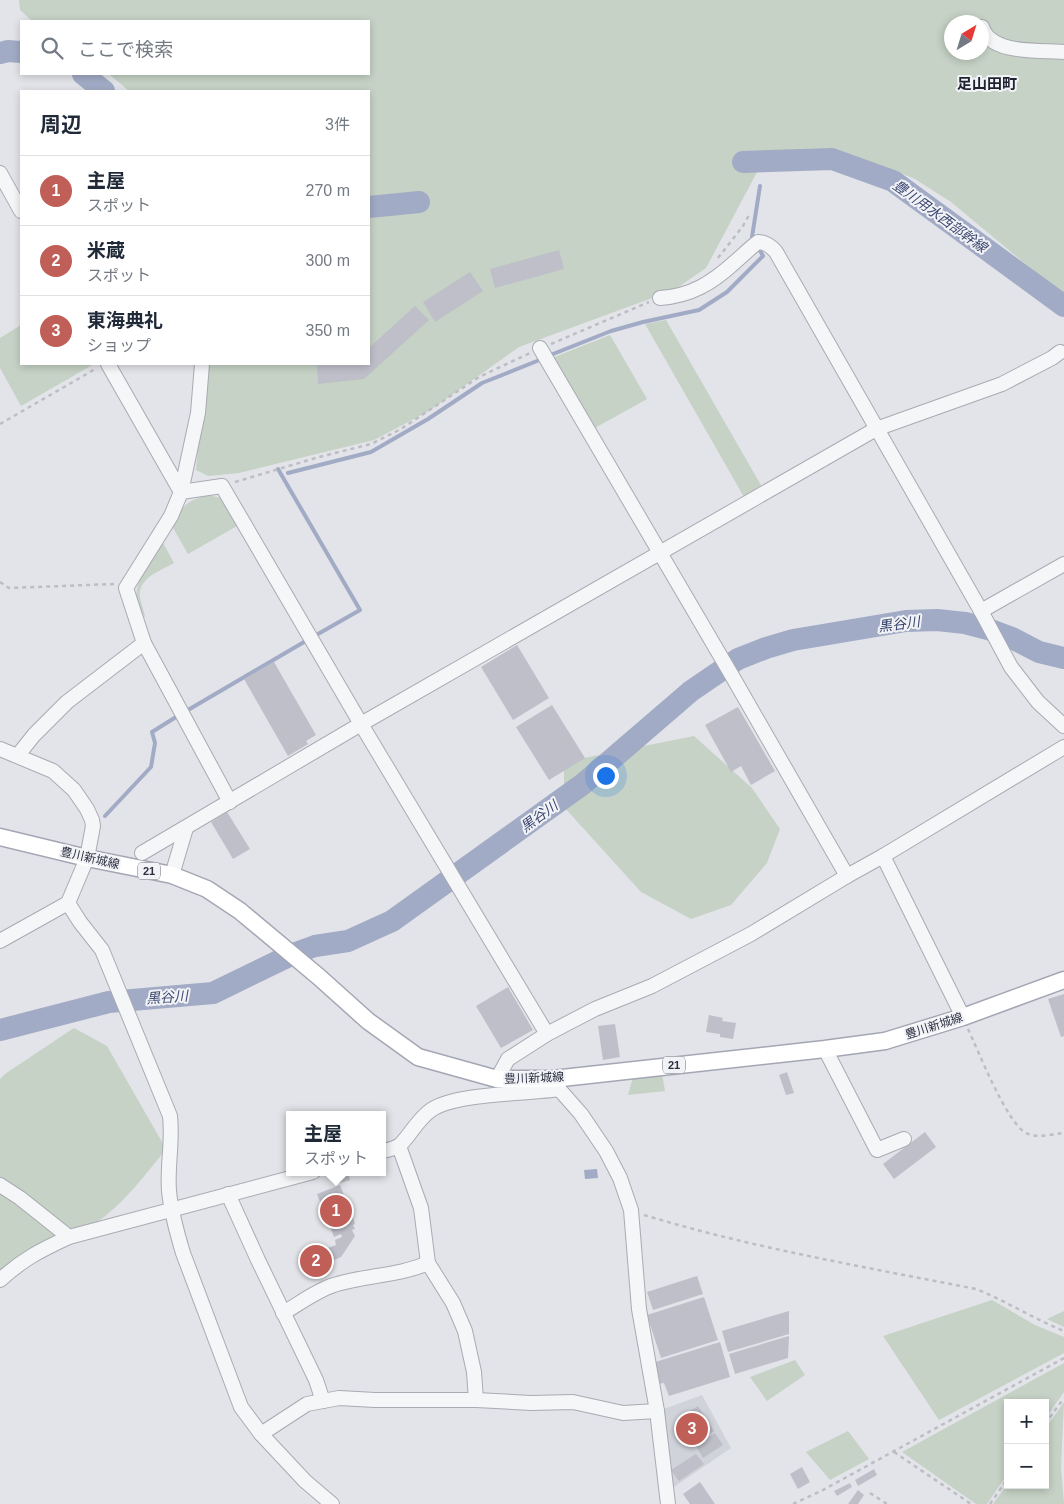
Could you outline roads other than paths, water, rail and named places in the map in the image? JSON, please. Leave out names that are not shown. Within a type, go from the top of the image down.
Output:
[{"type":"main road","name":"豊川新城線","points":[[0,836],[87,858],[172,875],[207,889],[240,911],[368,1021],[418,1057],[497,1079],[556,1084],[885,1041],[963,1017],[1064,980]]},
{"type":"street","points":[[989,38],[999,45],[1014,49],[1064,52]]},
{"type":"street","points":[[0,173],[20,209]]},
{"type":"street","points":[[660,298],[674,297],[702,288],[723,273],[758,242],[768,244],[776,252],[1011,667],[1038,702],[1064,726]]},
{"type":"street","points":[[540,348],[847,876]]},
{"type":"street","points":[[142,854],[360,724],[876,429],[1002,384],[1060,352]]},
{"type":"street","points":[[108,365],[181,492]]},
{"type":"street","points":[[202,365],[198,413],[181,492],[171,516],[126,588],[144,643],[230,802]]},
{"type":"street","points":[[181,492],[222,486],[360,724],[547,1034]]},
{"type":"street","points":[[981,611],[1064,564]]},
{"type":"street","points":[[18,755],[34,735],[67,702],[144,643]]},
{"type":"street","points":[[497,1079],[508,1059],[547,1034],[596,1009],[652,986],[751,934],[1064,747]]},
{"type":"street","points":[[0,749],[52,771],[74,790],[92,820],[92,838],[87,858],[68,903],[0,941]]},
{"type":"street","points":[[172,875],[186,828]]},
{"type":"street","points":[[884,856],[963,1017]]},
{"type":"street","points":[[68,903],[102,950],[170,1116],[169,1190],[172,1209],[183,1253],[241,1406],[261,1434],[305,1480],[332,1504]]},
{"type":"street","points":[[825,1049],[877,1150],[904,1139]]},
{"type":"street","points":[[386,1150],[399,1146],[431,1110],[449,1102],[556,1084],[581,1114],[606,1151],[620,1178],[631,1210],[639,1308],[657,1411],[668,1504]]},
{"type":"street","points":[[399,1146],[421,1208],[428,1264],[453,1303],[465,1331],[474,1372],[476,1400]]},
{"type":"street","points":[[0,1280],[36,1253],[69,1237],[135,1221],[172,1209],[298,1176]]},
{"type":"street","points":[[0,1185],[20,1198],[69,1237]]},
{"type":"street","points":[[228,1194],[316,1380],[323,1401]]},
{"type":"street","points":[[283,1313],[333,1285],[369,1276],[416,1269],[428,1264]]},
{"type":"street","points":[[261,1434],[307,1404],[339,1398],[476,1400],[530,1403],[573,1402],[623,1413],[657,1411]]},
{"type":"water","points":[[597,1169],[598,1178],[585,1179],[584,1170]]},
{"type":"waterway","name":"豊川用水西部幹線","points":[[0,53],[8,51],[20,52]]},
{"type":"waterway","name":"豊川用水西部幹線","points":[[84,75],[103,90]]},
{"type":"waterway","name":"豊川用水西部幹線","points":[[743,162],[832,159],[893,181],[1064,306]]},
{"type":"waterway","points":[[754,240],[752,237],[760,186]]},
{"type":"waterway","name":"豊川用水西部幹線","points":[[370,207],[419,202]]},
{"type":"waterway","points":[[548,356],[611,331],[699,310],[727,292],[763,256],[758,247]]},
{"type":"waterway","points":[[288,473],[371,452],[428,419],[482,383],[542,359]]},
{"type":"waterway","points":[[278,469],[360,610],[318,634]]},
{"type":"waterway","name":"黒谷川","points":[[0,1030],[109,1002],[213,993],[293,954],[315,946],[348,941],[392,921],[583,784],[691,691],[738,659],[766,648],[793,640],[906,621],[937,620],[965,623],[988,629],[1012,638],[1039,652],[1064,658]]},
{"type":"waterway","points":[[188,710],[304,642]]},
{"type":"waterway","points":[[105,816],[151,767],[155,743],[152,732],[176,717]]},
{"type":"place","name":"主屋","points":[[336,1211]]},
{"type":"place","name":"米蔵","points":[[316,1261]]},
{"type":"place","name":"東海典礼","points":[[692,1429]]},
{"type":"district","name":"足山田町","points":[[987,84]]}]
